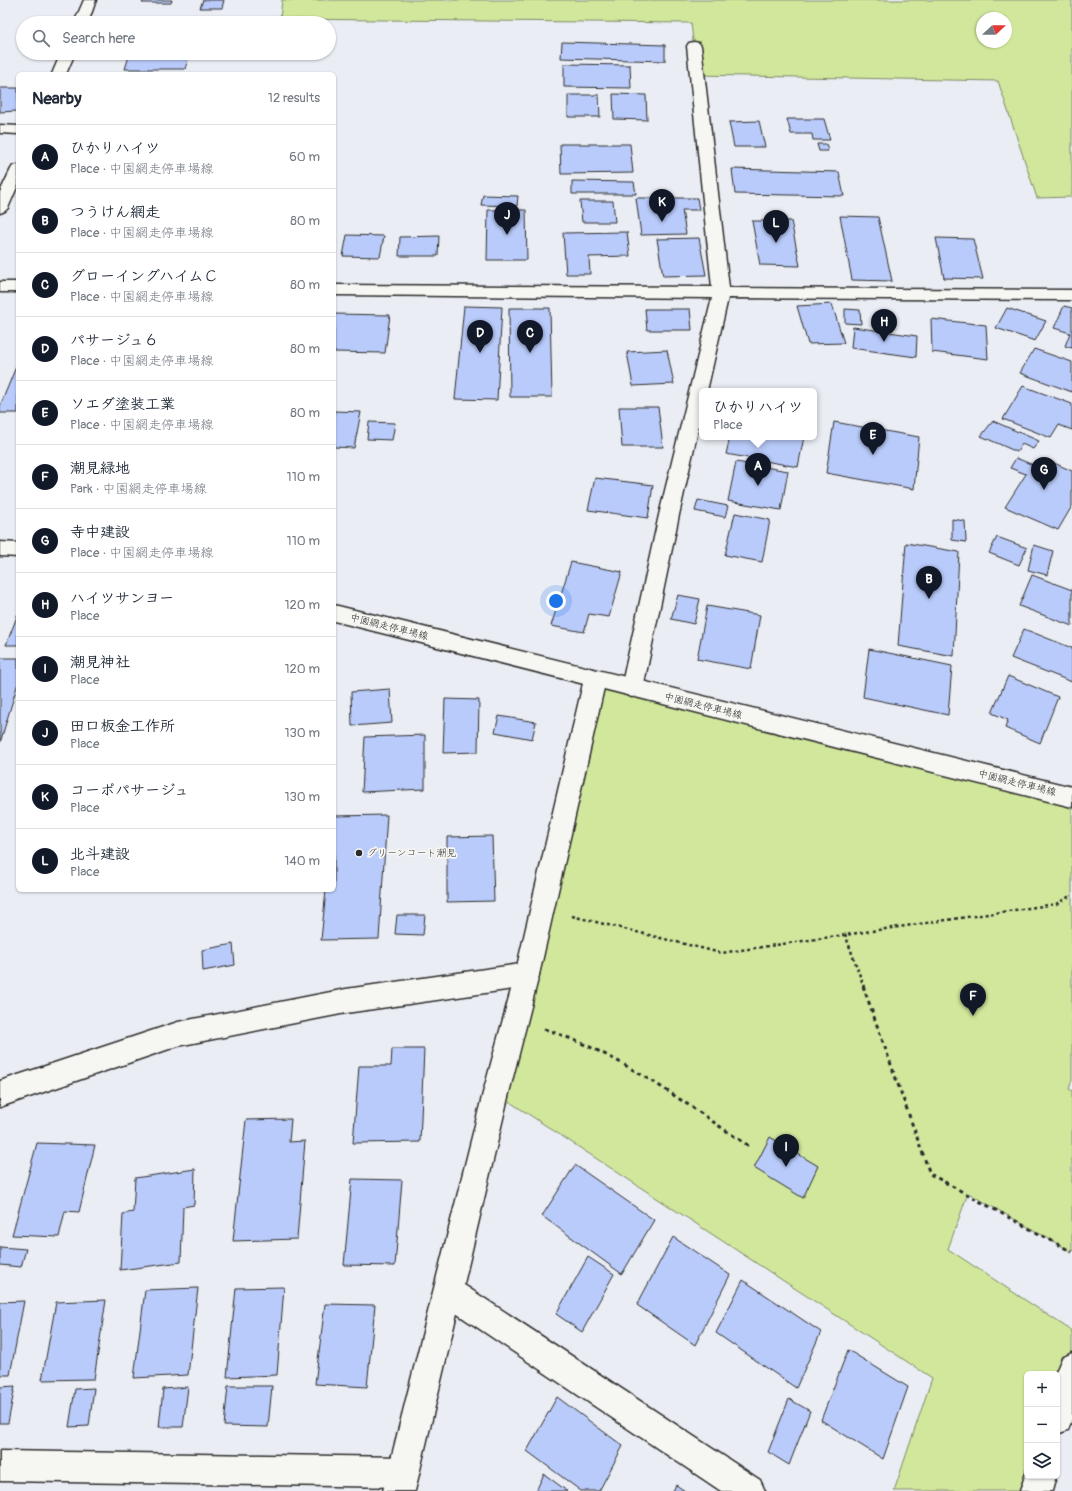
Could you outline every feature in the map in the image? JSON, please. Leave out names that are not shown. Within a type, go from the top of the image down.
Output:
[{"type":"street","points":[[84,16],[90,0]]},
{"type":"street","points":[[632,688],[669,515],[721,293],[694,46]]},
{"type":"street","points":[[60,72],[65,60]]},
{"type":"street","points":[[0,129],[16,130]]},
{"type":"street","points":[[0,208],[16,173]]},
{"type":"street","points":[[0,287],[16,287]]},
{"type":"street","points":[[336,290],[1072,295]]},
{"type":"street","points":[[0,549],[16,550]]},
{"type":"street","name":"中園網走停車場線","points":[[336,614],[595,680],[1072,797]]},
{"type":"street","points":[[0,1466],[402,1481],[526,975],[595,680]]},
{"type":"street","points":[[0,1094],[178,1034],[346,1001],[526,975]]},
{"type":"street","points":[[448,1291],[749,1491]]},
{"type":"street","points":[[1060,1409],[1072,1368]]},
{"type":"street","points":[[1036,1491],[1039,1479]]},
{"type":"path","points":[[542,908],[721,953],[1056,904],[1072,895]]},
{"type":"path","points":[[845,934],[930,1174],[1072,1252]]},
{"type":"path","points":[[515,1020],[563,1035],[632,1068],[749,1146]]},
{"type":"green space","points":[[282,0],[1072,0],[1072,197],[1037,198],[998,81],[697,75],[691,23],[336,20],[336,16],[280,16]]},
{"type":"green space","points":[[595,679],[1072,797],[1072,1080],[1069,1089],[1072,1091],[1072,1252],[968,1193],[948,1249],[1072,1331],[1072,1368],[1060,1373],[1060,1371],[1024,1371],[1024,1479],[1029,1479],[1036,1491],[894,1491],[932,1378],[496,1093]]},
{"type":"building","points":[[144,0],[172,0],[171,3],[142,3]]},
{"type":"building","points":[[203,0],[224,0],[222,8],[200,8]]},
{"type":"building","points":[[562,42],[665,45],[665,61],[561,58]]},
{"type":"building","points":[[128,60],[188,60],[185,69],[125,69]]},
{"type":"building","points":[[564,64],[630,65],[631,88],[564,87]]},
{"type":"building","points":[[0,88],[16,88],[16,111],[0,112]]},
{"type":"building","points":[[613,94],[646,95],[647,120],[614,119]]},
{"type":"building","points":[[568,95],[599,95],[600,117],[568,117]]},
{"type":"building","points":[[787,119],[824,119],[830,140],[813,140],[812,134],[791,134]]},
{"type":"building","points":[[759,121],[765,147],[734,147],[729,122]]},
{"type":"building","points":[[560,144],[630,144],[633,173],[561,174]]},
{"type":"building","points":[[817,144],[826,144],[828,151],[819,151]]},
{"type":"building","points":[[732,169],[839,172],[844,196],[735,194]]},
{"type":"building","points":[[572,181],[634,182],[636,194],[572,194]]},
{"type":"building","points":[[483,195],[518,196],[517,206],[481,205]]},
{"type":"building","points":[[636,198],[697,198],[699,210],[682,210],[686,234],[641,235]]},
{"type":"building","points":[[580,201],[613,201],[615,222],[582,222]]},
{"type":"building","points":[[488,210],[526,210],[527,260],[487,260]]},
{"type":"building","points":[[840,216],[878,217],[892,281],[852,280]]},
{"type":"building","points":[[752,221],[791,221],[800,266],[760,265]]},
{"type":"building","points":[[627,232],[630,256],[589,257],[590,274],[566,274],[563,233]]},
{"type":"building","points":[[347,235],[384,236],[380,257],[343,256]]},
{"type":"building","points":[[439,236],[438,256],[399,256],[400,237]]},
{"type":"building","points":[[699,238],[706,275],[663,276],[657,239]]},
{"type":"building","points":[[936,238],[973,239],[983,279],[944,278]]},
{"type":"building","points":[[832,304],[844,343],[808,344],[797,306]]},
{"type":"building","points":[[464,306],[502,307],[497,400],[455,399]]},
{"type":"building","points":[[1064,306],[1072,308],[1072,348],[1065,346],[1070,333],[1054,328]]},
{"type":"building","points":[[509,308],[550,308],[552,397],[510,397]]},
{"type":"building","points":[[1007,308],[1046,321],[1035,341],[996,328]]},
{"type":"building","points":[[645,309],[690,309],[692,330],[647,330]]},
{"type":"building","points":[[845,309],[860,310],[861,324],[845,323]]},
{"type":"building","points":[[336,314],[390,315],[385,353],[336,352]]},
{"type":"building","points":[[931,319],[986,325],[988,359],[932,352]]},
{"type":"building","points":[[853,327],[917,336],[916,357],[851,348]]},
{"type":"building","points":[[1034,349],[1072,362],[1072,392],[1020,373]]},
{"type":"building","points":[[667,350],[674,384],[633,386],[627,352]]},
{"type":"building","points":[[16,367],[16,413],[0,413],[0,406]]},
{"type":"building","points":[[1023,386],[1072,404],[1072,430],[1059,425],[1051,438],[1003,419]]},
{"type":"building","points":[[619,407],[658,407],[663,447],[622,447]]},
{"type":"building","points":[[336,411],[361,412],[354,448],[336,447]]},
{"type":"building","points":[[993,421],[1039,441],[1033,449],[1022,444],[1017,452],[981,436]]},
{"type":"building","points":[[369,422],[395,423],[392,440],[367,439]]},
{"type":"building","points":[[834,422],[919,437],[914,489],[826,473]]},
{"type":"building","points":[[729,440],[803,440],[798,467],[726,454]]},
{"type":"building","points":[[1016,458],[1048,471],[1054,463],[1072,471],[1072,506],[1058,530],[1005,507],[1026,474],[1010,468]]},
{"type":"building","points":[[736,462],[788,471],[781,510],[728,501]]},
{"type":"building","points":[[595,478],[653,485],[648,518],[588,510]]},
{"type":"building","points":[[698,500],[728,506],[725,517],[695,511]]},
{"type":"building","points":[[735,513],[770,520],[762,562],[725,555]]},
{"type":"building","points":[[952,519],[965,521],[966,542],[952,540]]},
{"type":"building","points":[[997,537],[1027,548],[1019,565],[989,553]]},
{"type":"building","points":[[906,543],[959,552],[954,656],[898,646]]},
{"type":"building","points":[[1034,545],[1053,551],[1047,575],[1028,570]]},
{"type":"building","points":[[571,562],[622,572],[609,617],[589,614],[584,632],[551,626]]},
{"type":"building","points":[[1032,575],[1072,590],[1072,626],[1019,606]]},
{"type":"building","points":[[678,595],[700,599],[694,624],[671,619]]},
{"type":"building","points":[[707,606],[760,615],[751,669],[697,659]]},
{"type":"building","points":[[16,619],[16,645],[6,645]]},
{"type":"building","points":[[1024,629],[1072,648],[1072,682],[1011,658]]},
{"type":"building","points":[[869,649],[952,666],[948,715],[863,697]]},
{"type":"building","points":[[0,658],[16,658],[16,690],[0,743]]},
{"type":"building","points":[[1008,676],[1058,697],[1040,743],[1005,728],[1008,720],[992,713]]},
{"type":"building","points":[[390,689],[392,723],[352,726],[351,692]]},
{"type":"building","points":[[445,699],[479,700],[478,752],[443,753]]},
{"type":"building","points":[[499,716],[536,722],[532,739],[495,732]]},
{"type":"building","points":[[425,735],[425,789],[362,792],[365,737]]},
{"type":"building","name":"グリーンコート潮見","points":[[387,815],[379,939],[321,940],[326,892],[336,892],[336,816]]},
{"type":"building","points":[[492,836],[494,901],[447,902],[447,837]]},
{"type":"building","points":[[397,915],[425,915],[423,935],[395,934]]},
{"type":"building","points":[[233,944],[235,965],[203,971],[202,950]]},
{"type":"building","points":[[392,1049],[424,1049],[420,1142],[353,1143],[359,1066],[391,1066]]},
{"type":"building","points":[[291,1119],[289,1142],[305,1141],[297,1239],[233,1241],[246,1120]]},
{"type":"building","points":[[770,1137],[818,1166],[803,1198],[754,1168]]},
{"type":"building","points":[[37,1143],[95,1145],[79,1212],[65,1211],[59,1237],[12,1235]]},
{"type":"building","points":[[575,1165],[654,1220],[622,1274],[542,1216]]},
{"type":"building","points":[[195,1169],[194,1205],[183,1207],[181,1262],[120,1270],[123,1214],[133,1212],[135,1178]]},
{"type":"building","points":[[352,1179],[402,1180],[395,1266],[344,1265]]},
{"type":"building","points":[[673,1237],[730,1275],[695,1345],[637,1305]]},
{"type":"building","points":[[0,1247],[26,1249],[21,1267],[0,1265]]},
{"type":"building","points":[[588,1257],[614,1274],[582,1332],[556,1314]]},
{"type":"building","points":[[743,1280],[821,1332],[796,1388],[716,1333]]},
{"type":"building","points":[[284,1287],[277,1375],[227,1377],[236,1288]]},
{"type":"building","points":[[198,1288],[188,1375],[134,1378],[145,1290]]},
{"type":"building","points":[[106,1300],[94,1379],[42,1380],[56,1302]]},
{"type":"building","points":[[24,1301],[10,1375],[0,1375],[0,1302]]},
{"type":"building","points":[[325,1304],[375,1305],[367,1387],[315,1384]]},
{"type":"building","points":[[848,1350],[908,1387],[883,1459],[821,1420]]},
{"type":"building","points":[[15,1386],[8,1423],[0,1423],[0,1387]]},
{"type":"building","points":[[228,1386],[272,1386],[268,1427],[224,1426]]},
{"type":"building","points":[[188,1387],[183,1427],[159,1427],[163,1389]]},
{"type":"building","points":[[94,1388],[89,1426],[69,1427],[75,1389]]},
{"type":"building","points":[[557,1397],[623,1446],[599,1491],[581,1491],[527,1451]]},
{"type":"building","points":[[789,1399],[810,1411],[789,1465],[768,1452]]},
{"type":"building","points":[[544,1474],[567,1491],[536,1491]]},
{"type":"building","points":[[676,1485],[685,1491],[673,1491]]},
{"type":"place","name":"コーポパサージュ","points":[[662,222]]},
{"type":"place","name":"田口板金工作所","points":[[507,235]]},
{"type":"place","name":"北斗建設","points":[[776,243]]},
{"type":"place","name":"ハイツサンヨー","points":[[884,342]]},
{"type":"place","name":"パサージュ６","points":[[480,353]]},
{"type":"place","name":"グローイングハイムＣ","points":[[530,353]]},
{"type":"place","name":"ソエダ塗装工業","points":[[873,455]]},
{"type":"place","name":"ひかりハイツ","points":[[758,486]]},
{"type":"place","name":"寺中建設","points":[[1044,490]]},
{"type":"place","name":"つうけん網走","points":[[929,599]]},
{"type":"place","name":"グリーンコート潮見","points":[[359,853]]},
{"type":"place","name":"潮見緑地","points":[[973,1016]]},
{"type":"place","name":"潮見神社","points":[[786,1167]]}]
